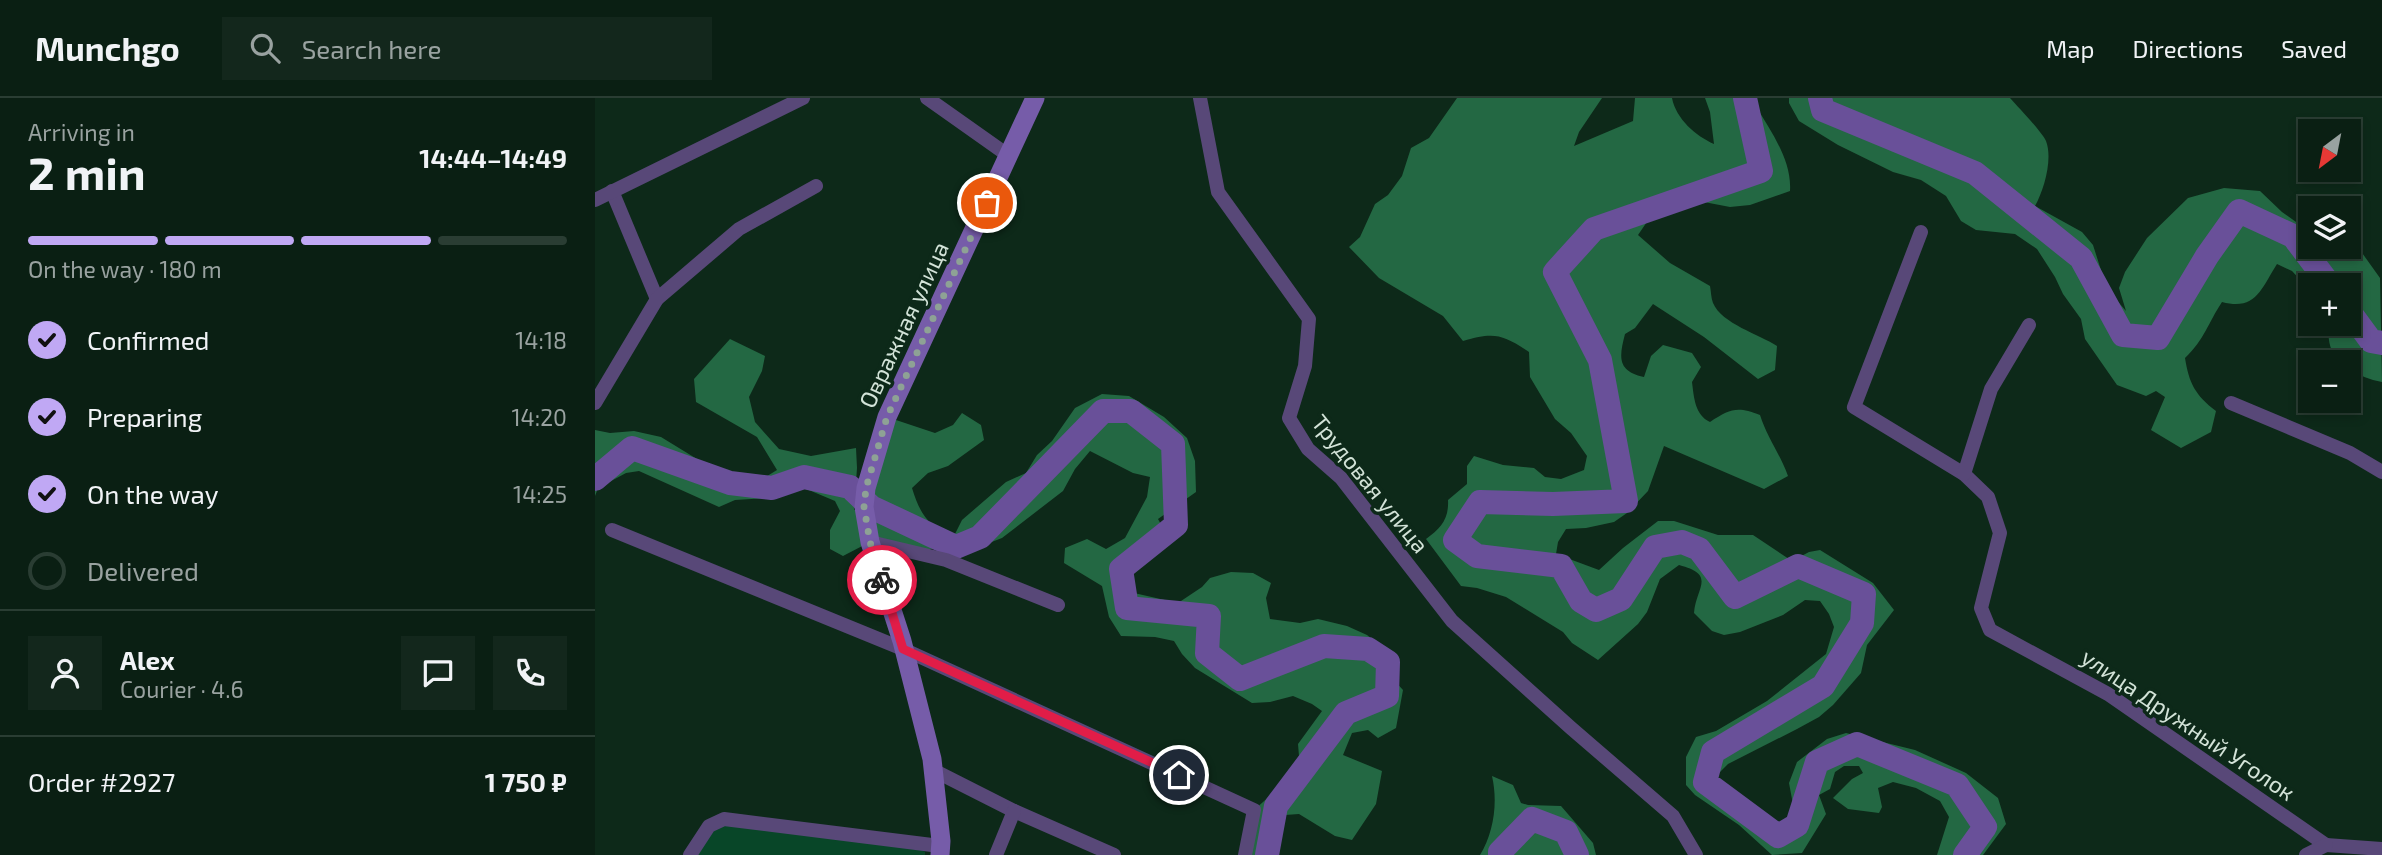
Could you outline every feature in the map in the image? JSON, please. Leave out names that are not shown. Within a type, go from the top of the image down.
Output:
[{"type":"street","points":[[595,200],[803,98]]},
{"type":"street","points":[[927,98],[1009,156]]},
{"type":"street","name":"Овражная улица","points":[[940,850],[933,770],[903,649],[870,542],[865,497],[887,417],[1035,98]]},
{"type":"street","name":"Трудовая улица","points":[[1200,98],[1218,192],[1309,318],[1305,366],[1289,418],[1308,449],[1341,478],[1451,621],[1673,816],[1696,855]]},
{"type":"street","points":[[595,403],[657,299],[739,229],[816,186]]},
{"type":"street","points":[[613,191],[657,299]]},
{"type":"street","name":"улица Дружный Уголок","points":[[1921,232],[1854,407],[1964,474],[1988,497],[2000,533],[1981,608],[1990,630],[2108,694],[2326,845]]},
{"type":"street","points":[[1964,474],[1991,389],[2029,326]]},
{"type":"street","points":[[2231,403],[2350,453],[2382,472]]},
{"type":"street","points":[[612,530],[903,649],[1254,810],[1245,855]]},
{"type":"street","points":[[870,542],[946,560],[1058,605]]},
{"type":"street","points":[[933,770],[1014,811],[1114,855]]},
{"type":"street","points":[[996,855],[1014,811]]},
{"type":"street","points":[[690,855],[709,827],[724,819],[940,850]]},
{"type":"street","points":[[2306,855],[2326,845],[2382,849]]},
{"type":"green space","points":[[1457,98],[1602,98],[1579,132],[1574,146],[1633,121],[1635,98],[1672,98],[1678,113],[1688,126],[1714,144],[1710,112],[1705,98],[1756,98],[1756,106],[1784,157],[1790,191],[1750,205],[1730,207],[1704,202],[1670,212],[1653,213],[1638,235],[1670,263],[1710,286],[1713,303],[1724,317],[1777,346],[1775,370],[1758,379],[1704,337],[1653,304],[1635,328],[1625,334],[1621,356],[1629,371],[1644,377],[1651,356],[1663,345],[1692,353],[1701,367],[1692,382],[1696,405],[1701,415],[1710,422],[1734,410],[1760,415],[1788,476],[1764,489],[1664,446],[1648,491],[1627,513],[1614,522],[1566,529],[1558,542],[1556,554],[1599,570],[1658,521],[1674,521],[1718,535],[1753,535],[1792,561],[1809,552],[1820,550],[1873,583],[1894,610],[1867,645],[1861,673],[1819,717],[1728,764],[1712,780],[1755,811],[1784,823],[1795,815],[1789,783],[1797,762],[1827,739],[1846,733],[1915,750],[1966,773],[1998,798],[2006,824],[1983,855],[1937,855],[1949,817],[1940,801],[1916,788],[1893,782],[1878,788],[1882,807],[1879,813],[1848,809],[1833,798],[1852,779],[1863,773],[1859,766],[1844,766],[1835,772],[1830,789],[1819,795],[1826,814],[1802,853],[1772,855],[1739,825],[1695,795],[1686,785],[1686,757],[1696,737],[1716,731],[1767,701],[1826,654],[1834,627],[1820,601],[1805,600],[1783,615],[1740,632],[1724,635],[1712,631],[1694,613],[1701,578],[1698,573],[1679,565],[1660,579],[1647,612],[1638,624],[1598,660],[1572,643],[1563,632],[1506,597],[1461,586],[1426,539],[1443,522],[1448,500],[1467,484],[1467,466],[1474,456],[1503,465],[1534,468],[1545,477],[1561,479],[1584,470],[1587,456],[1571,433],[1555,419],[1530,377],[1529,352],[1498,336],[1483,336],[1463,341],[1443,316],[1379,278],[1349,247],[1360,237],[1375,204],[1388,195],[1402,176],[1411,148],[1429,138]]},
{"type":"green space","points":[[1789,98],[2010,98],[2040,132],[2048,148],[2047,174],[2035,206],[2082,232],[2093,245],[2107,289],[2126,311],[2119,288],[2125,272],[2147,238],[2188,198],[2224,188],[2260,191],[2298,223],[2298,259],[2361,259],[2361,251],[2380,278],[2382,382],[2361,375],[2361,350],[2331,349],[2329,336],[2361,336],[2361,273],[2298,273],[2298,277],[2292,271],[2277,264],[2262,289],[2250,301],[2233,304],[2222,302],[2202,337],[2185,358],[2194,388],[2216,411],[2211,432],[2181,448],[2151,430],[2165,397],[2156,391],[2146,396],[2117,385],[2085,339],[2081,319],[2037,249],[2015,234],[1976,230],[1961,221],[1946,196],[1921,180],[1893,172],[1838,145],[1799,121]]},
{"type":"green space","points":[[730,339],[765,356],[762,371],[749,397],[755,422],[779,449],[811,456],[856,448],[854,510],[864,507],[887,417],[935,433],[953,425],[962,413],[981,425],[984,440],[948,466],[928,473],[912,488],[926,518],[937,529],[953,538],[962,520],[1006,482],[1026,473],[1075,408],[1102,394],[1129,396],[1164,417],[1187,438],[1195,461],[1196,492],[1158,519],[1170,541],[1129,576],[1134,593],[1178,603],[1202,587],[1210,578],[1231,572],[1253,573],[1271,583],[1266,598],[1270,619],[1300,623],[1318,619],[1347,626],[1367,635],[1385,649],[1381,666],[1403,690],[1396,728],[1378,738],[1368,730],[1352,733],[1343,755],[1382,771],[1376,804],[1352,840],[1335,836],[1299,814],[1285,815],[1277,833],[1276,855],[1245,855],[1254,810],[1288,780],[1299,756],[1298,744],[1322,711],[1293,696],[1252,703],[1195,668],[1174,641],[1155,637],[1121,636],[1109,617],[1102,586],[1064,563],[1065,548],[1087,539],[1106,549],[1125,538],[1147,497],[1150,477],[1133,473],[1090,451],[1075,469],[1063,491],[1002,538],[958,555],[934,548],[916,553],[870,542],[843,556],[830,549],[830,530],[840,511],[835,501],[804,488],[768,498],[735,500],[719,507],[639,471],[626,473],[598,488],[595,496],[595,430],[610,433],[634,431],[661,437],[710,467],[739,479],[764,478],[777,470],[757,437],[696,402],[694,379]]},
{"type":"green space","points":[[1492,776],[1513,785],[1521,803],[1561,806],[1593,843],[1596,855],[1480,855],[1489,837],[1493,817],[1495,796]]},
{"type":"green space","points":[[725,824],[914,846],[925,852],[925,855],[694,855],[704,837]]},
{"type":"waterway","points":[[1745,98],[1761,171],[1594,229],[1555,272],[1600,360],[1626,501],[1553,504],[1480,502],[1455,540],[1477,556],[1561,566],[1581,601],[1596,610],[1621,599],[1655,547],[1682,542],[1699,549],[1735,597],[1798,566],[1864,594],[1862,623],[1823,686],[1713,752],[1705,782],[1778,836],[1797,825],[1817,762],[1857,744],[1957,785],[1985,827],[1965,855]]},
{"type":"waterway","points":[[1820,98],[1823,110],[1975,173],[2081,258],[2123,335],[2158,338],[2207,256],[2239,211],[2293,236],[2321,273]]},
{"type":"waterway","points":[[2361,327],[2371,341],[2382,343]]},
{"type":"waterway","points":[[595,479],[632,448],[730,483],[772,488],[804,477],[850,487],[871,507],[956,547],[980,537],[1103,411],[1131,411],[1173,444],[1176,525],[1121,569],[1127,608],[1209,616],[1207,653],[1240,679],[1324,646],[1368,649],[1388,662],[1387,696],[1346,713],[1276,806],[1267,855]]},
{"type":"waterway","points":[[1500,855],[1532,819],[1566,832],[1577,855]]},
{"type":"way so far","points":[[882,580],[870,542],[864,507],[866,488],[887,417],[987,203]]},
{"type":"route","points":[[882,580],[903,649],[1179,775]]}]
